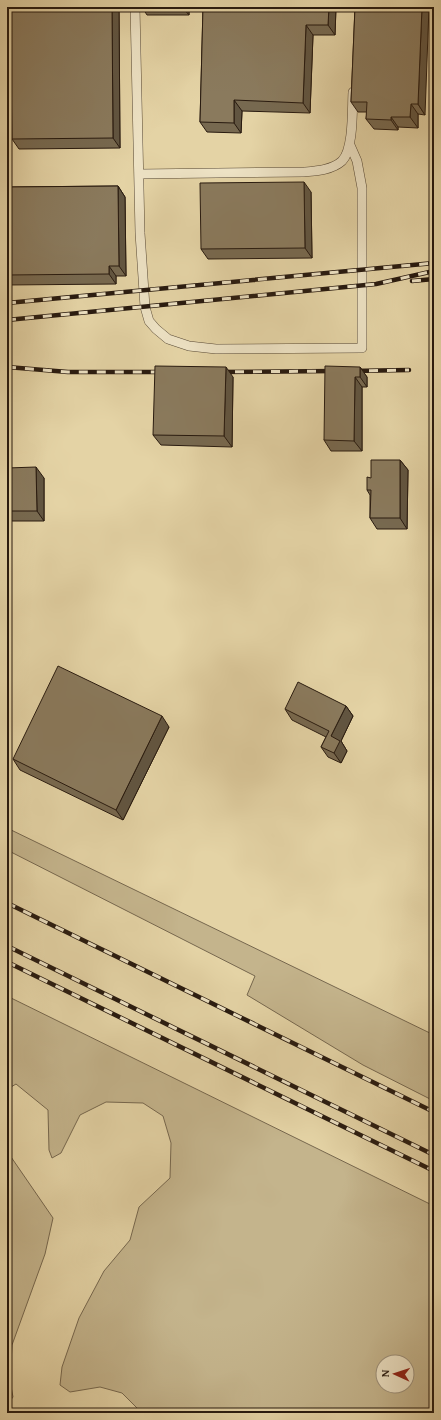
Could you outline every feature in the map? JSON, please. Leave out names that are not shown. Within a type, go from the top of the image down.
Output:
[{"type":"lane","points":[[135,7],[140,233],[145,307],[149,321],[156,329],[168,338],[189,346],[216,349],[362,348],[362,188],[357,161],[350,145]]},
{"type":"lane","points":[[139,174],[304,172],[323,170],[343,160],[350,145],[353,86]]},
{"type":"lane","points":[[434,528],[434,675]]},
{"type":"shaded area","points":[[7,828],[434,1035],[434,1101],[363,1065],[247,995],[255,976],[7,850]]},
{"type":"shaded area","points":[[7,996],[434,1206],[434,1413],[142,1413],[122,1393],[100,1387],[70,1392],[60,1385],[62,1367],[79,1318],[104,1271],[130,1240],[139,1207],[170,1178],[171,1143],[163,1116],[143,1103],[106,1102],[80,1115],[61,1153],[52,1158],[49,1150],[48,1110],[16,1084],[11,1087],[7,1077]]},
{"type":"shaded area","points":[[7,1154],[9,1154],[53,1218],[45,1254],[12,1345],[10,1381],[13,1397],[7,1405]]},
{"type":"building","points":[[10,7],[112,7],[113,138],[12,139]]},
{"type":"building","points":[[142,7],[183,7],[183,8]]},
{"type":"building","points":[[203,7],[329,7],[328,25],[306,25],[303,103],[234,100],[234,123],[200,122]]},
{"type":"building","points":[[355,7],[422,7],[418,104],[411,104],[410,117],[391,117],[391,120],[366,119],[367,102],[351,102]]},
{"type":"building","points":[[304,182],[305,248],[201,249],[200,183]]},
{"type":"building","points":[[118,186],[119,266],[109,266],[109,274],[7,275],[7,187]]},
{"type":"building","points":[[155,366],[226,367],[224,436],[153,435]]},
{"type":"building","points":[[325,366],[360,367],[360,377],[355,377],[354,441],[324,440]]},
{"type":"building","points":[[371,460],[400,460],[400,518],[370,518],[371,490],[367,490],[367,477],[371,478]]},
{"type":"building","points":[[36,467],[37,511],[7,511],[7,468]]},
{"type":"building","points":[[58,666],[162,716],[116,810],[13,759]]},
{"type":"building","points":[[298,682],[346,706],[331,736],[340,741],[334,753],[321,747],[329,731],[285,709]]},
{"type":"railway","points":[[7,303],[434,263]]},
{"type":"railway","points":[[7,320],[376,284],[434,271]]},
{"type":"railway","points":[[412,281],[434,279]]},
{"type":"railway","points":[[7,367],[68,372],[165,372]]},
{"type":"railway","points":[[351,371],[409,370]]},
{"type":"railway","points":[[217,372],[337,371]]},
{"type":"railway","points":[[7,903],[434,1112]]},
{"type":"railway","points":[[7,946],[434,1155]]},
{"type":"railway","points":[[7,962],[434,1171]]}]
